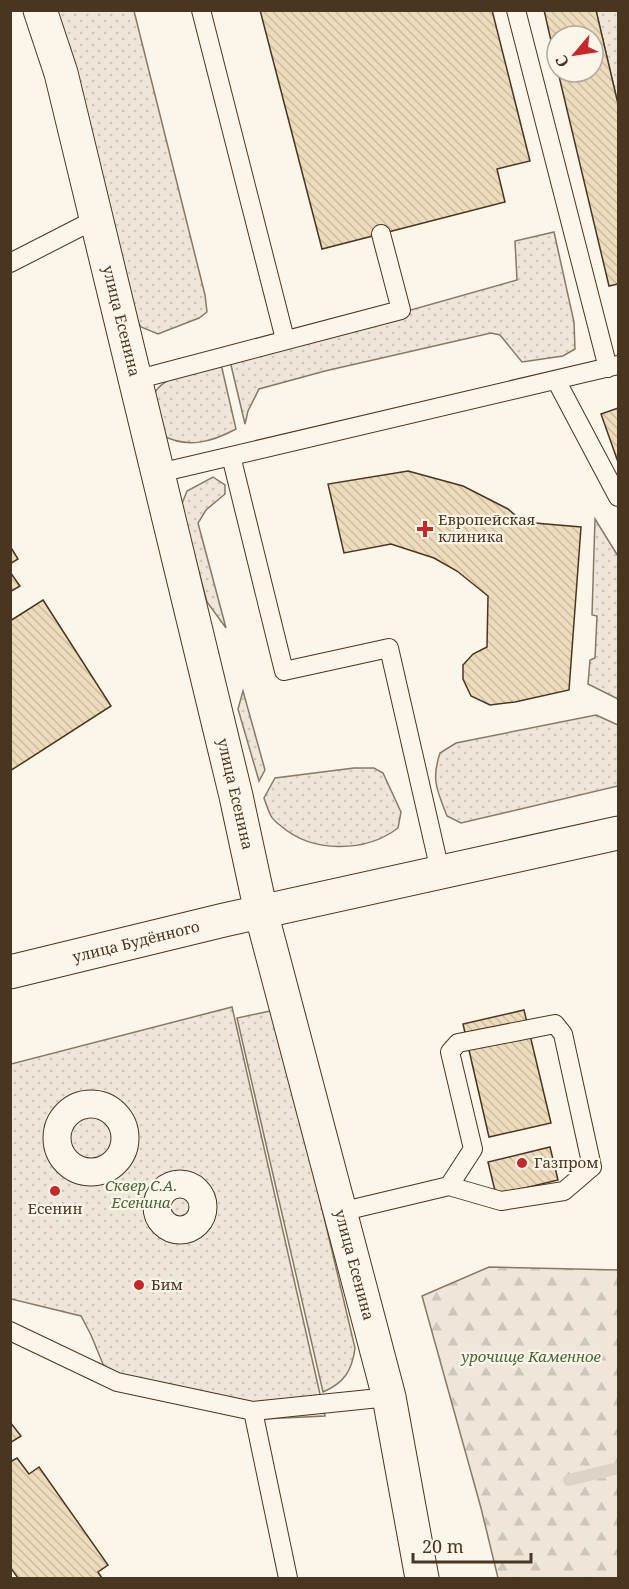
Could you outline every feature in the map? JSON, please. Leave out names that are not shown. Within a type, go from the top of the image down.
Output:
[{"type":"street","name":"улица Есенина","points":[[40,10],[61,73],[236,795],[261,912],[389,1397],[422,1578]]},
{"type":"street","name":"улица Будённого","points":[[10,972],[440,871],[618,833]]},
{"type":"lane","points":[[201,10],[285,339]]},
{"type":"lane","points":[[159,473],[613,367],[516,10]]},
{"type":"lane","points":[[10,263],[96,219]]},
{"type":"lane","points":[[135,380],[401,310],[381,234]]},
{"type":"lane","points":[[556,380],[618,497]]},
{"type":"lane","points":[[231,456],[284,672],[389,648],[440,871]]},
{"type":"lane","points":[[340,1212],[449,1186],[501,1201],[564,1191],[592,1167],[563,1034],[555,1024],[458,1043],[450,1052],[473,1149],[449,1186]]},
{"type":"lane","points":[[10,1331],[117,1382],[253,1411],[389,1397]]},
{"type":"lane","points":[[253,1411],[288,1578]]},
{"type":"green space","points":[[54,11],[134,11],[205,295],[207,312],[199,318],[158,334],[141,327],[129,309]]},
{"type":"green space","points":[[596,11],[618,11],[618,104],[605,49],[605,24],[599,24]]},
{"type":"green space","points":[[554,232],[574,322],[575,349],[563,356],[522,362],[500,335],[491,333],[325,371],[259,389],[248,411],[245,424],[230,361],[517,280],[515,241]]},
{"type":"green space","points":[[221,364],[236,429],[209,440],[190,443],[162,435],[153,407],[156,391],[171,379]]},
{"type":"green space","points":[[213,477],[225,485],[225,494],[206,510],[198,523],[226,628],[207,602],[181,506],[187,491]]},
{"type":"green space","points":[[595,519],[618,556],[618,699],[588,684],[590,660],[595,658],[597,616],[592,615]]},
{"type":"green space","points":[[243,691],[265,770],[259,781],[238,709]]},
{"type":"green space","points":[[596,715],[618,725],[618,786],[461,823],[447,816],[436,785],[437,762],[440,753],[456,743]]},
{"type":"green space","points":[[354,768],[374,768],[383,773],[401,812],[398,828],[370,842],[355,845],[323,845],[294,835],[272,817],[264,798],[275,778]]},
{"type":"green space","name":"Сквер С.А. Есенина","points":[[232,1007],[325,1416],[262,1419],[105,1369],[81,1316],[11,1299],[11,1064]]},
{"type":"green space","points":[[275,1010],[355,1348],[352,1363],[346,1375],[336,1385],[323,1392],[237,1018]]},
{"type":"green space","name":"урочище Каменное","points":[[489,1267],[618,1270],[618,1578],[498,1578],[481,1508],[422,1296]]},
{"type":"building","points":[[260,10],[492,10],[530,161],[497,169],[505,202],[322,249]]},
{"type":"building","points":[[544,10],[596,10],[599,24],[547,24]]},
{"type":"building","points":[[605,48],[618,104],[618,284],[609,286],[561,84],[605,84]]},
{"type":"building","points":[[618,408],[618,462],[601,414]]},
{"type":"building","points":[[408,471],[463,486],[508,509],[523,522],[581,527],[569,690],[490,705],[471,696],[463,679],[463,665],[473,654],[487,647],[488,596],[457,571],[434,558],[391,544],[344,553],[328,484]]},
{"type":"building","points":[[10,546],[18,559],[10,564]]},
{"type":"building","points":[[10,572],[20,586],[10,592]]},
{"type":"building","points":[[43,600],[111,706],[10,771],[10,621]]},
{"type":"building","points":[[524,1010],[551,1123],[489,1137],[463,1024]]},
{"type":"building","points":[[550,1147],[558,1180],[496,1195],[488,1162]]},
{"type":"building","points":[[10,1422],[21,1436],[10,1443]]},
{"type":"building","points":[[17,1458],[29,1474],[39,1467],[108,1565],[98,1572],[102,1578],[18,1578],[10,1567],[10,1462]]},
{"type":"waterway","points":[[569,1480],[618,1468]]},
{"type":"place","name":"Европейская клиника","points":[[425,529]]},
{"type":"place","name":"Газпром","points":[[522,1163]]},
{"type":"place","name":"Есенин","points":[[55,1191]]},
{"type":"place","name":"Бим","points":[[139,1285]]}]
